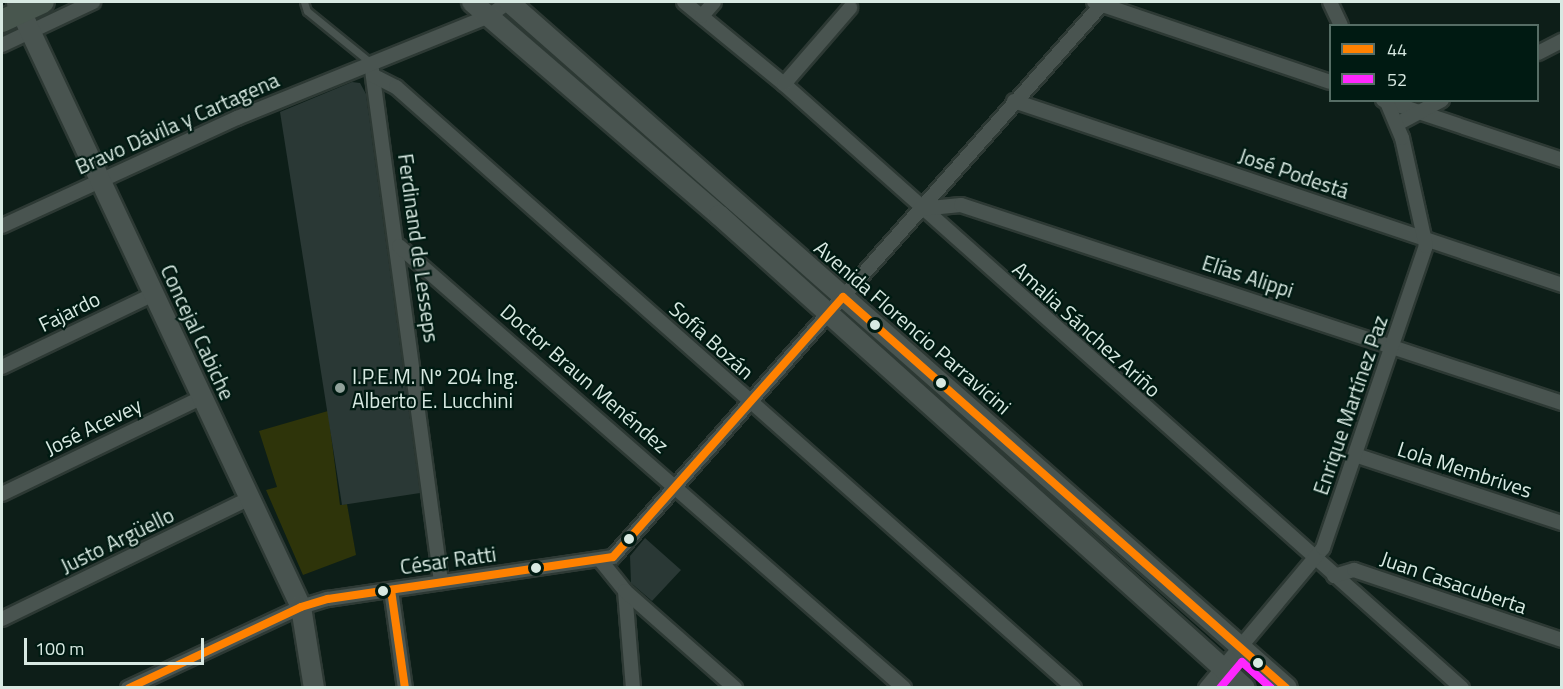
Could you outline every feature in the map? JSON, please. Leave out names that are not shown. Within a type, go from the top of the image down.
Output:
[{"type":"main road","points":[[15,11],[43,2]]},
{"type":"main road","points":[[472,2],[1245,687]]},
{"type":"main road","name":"Avenida Florencio Parravicini","points":[[509,2],[1287,687]]},
{"type":"main road","name":"Concejal Cabiche","points":[[15,11],[100,179],[301,607],[314,687]]},
{"type":"street","points":[[2,45],[15,11],[93,2]]},
{"type":"street","name":"Bravo Dávila y Cartagena","points":[[2,226],[100,179],[372,69],[489,16],[509,2]]},
{"type":"street","name":"Amalia Sánchez Ariño","points":[[684,2],[784,84],[920,208],[1462,687]]},
{"type":"street","points":[[702,16],[714,2]]},
{"type":"street","points":[[1136,2],[1141,17]]},
{"type":"street","points":[[1330,2],[1340,24]]},
{"type":"street","points":[[735,687],[625,591],[601,561],[619,552],[1098,3],[1329,82]]},
{"type":"street","points":[[784,84],[850,8]]},
{"type":"street","points":[[1539,52],[1562,41]]},
{"type":"street","name":"Ferdinand de Lesseps","points":[[372,69],[399,246],[441,582]]},
{"type":"street","name":"Sofía Bozán","points":[[372,69],[396,87],[1074,687]]},
{"type":"street","name":"José Podestá","points":[[1014,101],[1562,285]]},
{"type":"street","points":[[1386,102],[1397,124],[1426,240]]},
{"type":"street","points":[[1388,102],[1562,160]]},
{"type":"street","points":[[1397,124],[1438,102]]},
{"type":"street","name":"Elías Alippi","points":[[920,208],[961,205],[1392,345],[1562,403]]},
{"type":"street","name":"Enrique Martínez Paz","points":[[1206,687],[1316,560],[1323,548],[1426,240]]},
{"type":"street","name":"Doctor Braun Menéndez","points":[[399,246],[676,484],[904,687]]},
{"type":"street","name":"Fajardo","points":[[2,367],[154,294]]},
{"type":"street","name":"José Acevey","points":[[2,494],[203,397]]},
{"type":"street","name":"Lola Membrives","points":[[1355,455],[1562,523]]},
{"type":"street","name":"Justo Argüello","points":[[2,619],[250,498]]},
{"type":"street","name":"César Ratti","points":[[128,687],[301,607],[441,582],[601,561]]},
{"type":"street","name":"Juan Casacuberta","points":[[1334,576],[1354,570],[1562,640]]},
{"type":"street","points":[[391,590],[405,687]]},
{"type":"street","points":[[625,591],[633,687]]},
{"type":"lane","points":[[304,2],[307,10],[372,69]]},
{"type":"green space","points":[[328,411],[340,505],[347,504],[356,555],[303,575],[266,490],[277,487],[259,431]]},
{"type":"building","name":"I.P.E.M. Nº 204 Ing. Alberto E. Lucchini","points":[[352,82],[360,83],[366,94],[420,493],[342,505],[280,112]]},
{"type":"building","points":[[645,538],[681,570],[652,601],[631,583],[630,556]]},
{"type":"transit line","name":"44","points":[[129,688],[301,607],[328,599],[613,557],[843,297],[1286,688]]},
{"type":"transit line","name":"44","points":[[391,590],[405,688]]},
{"type":"transit line","name":"52","points":[[1220,688],[1242,662],[1271,688]]},
{"type":"place","name":"I.P.E.M. Nº 204 Ing. Alberto E. Lucchini","points":[[340,388]]}]
